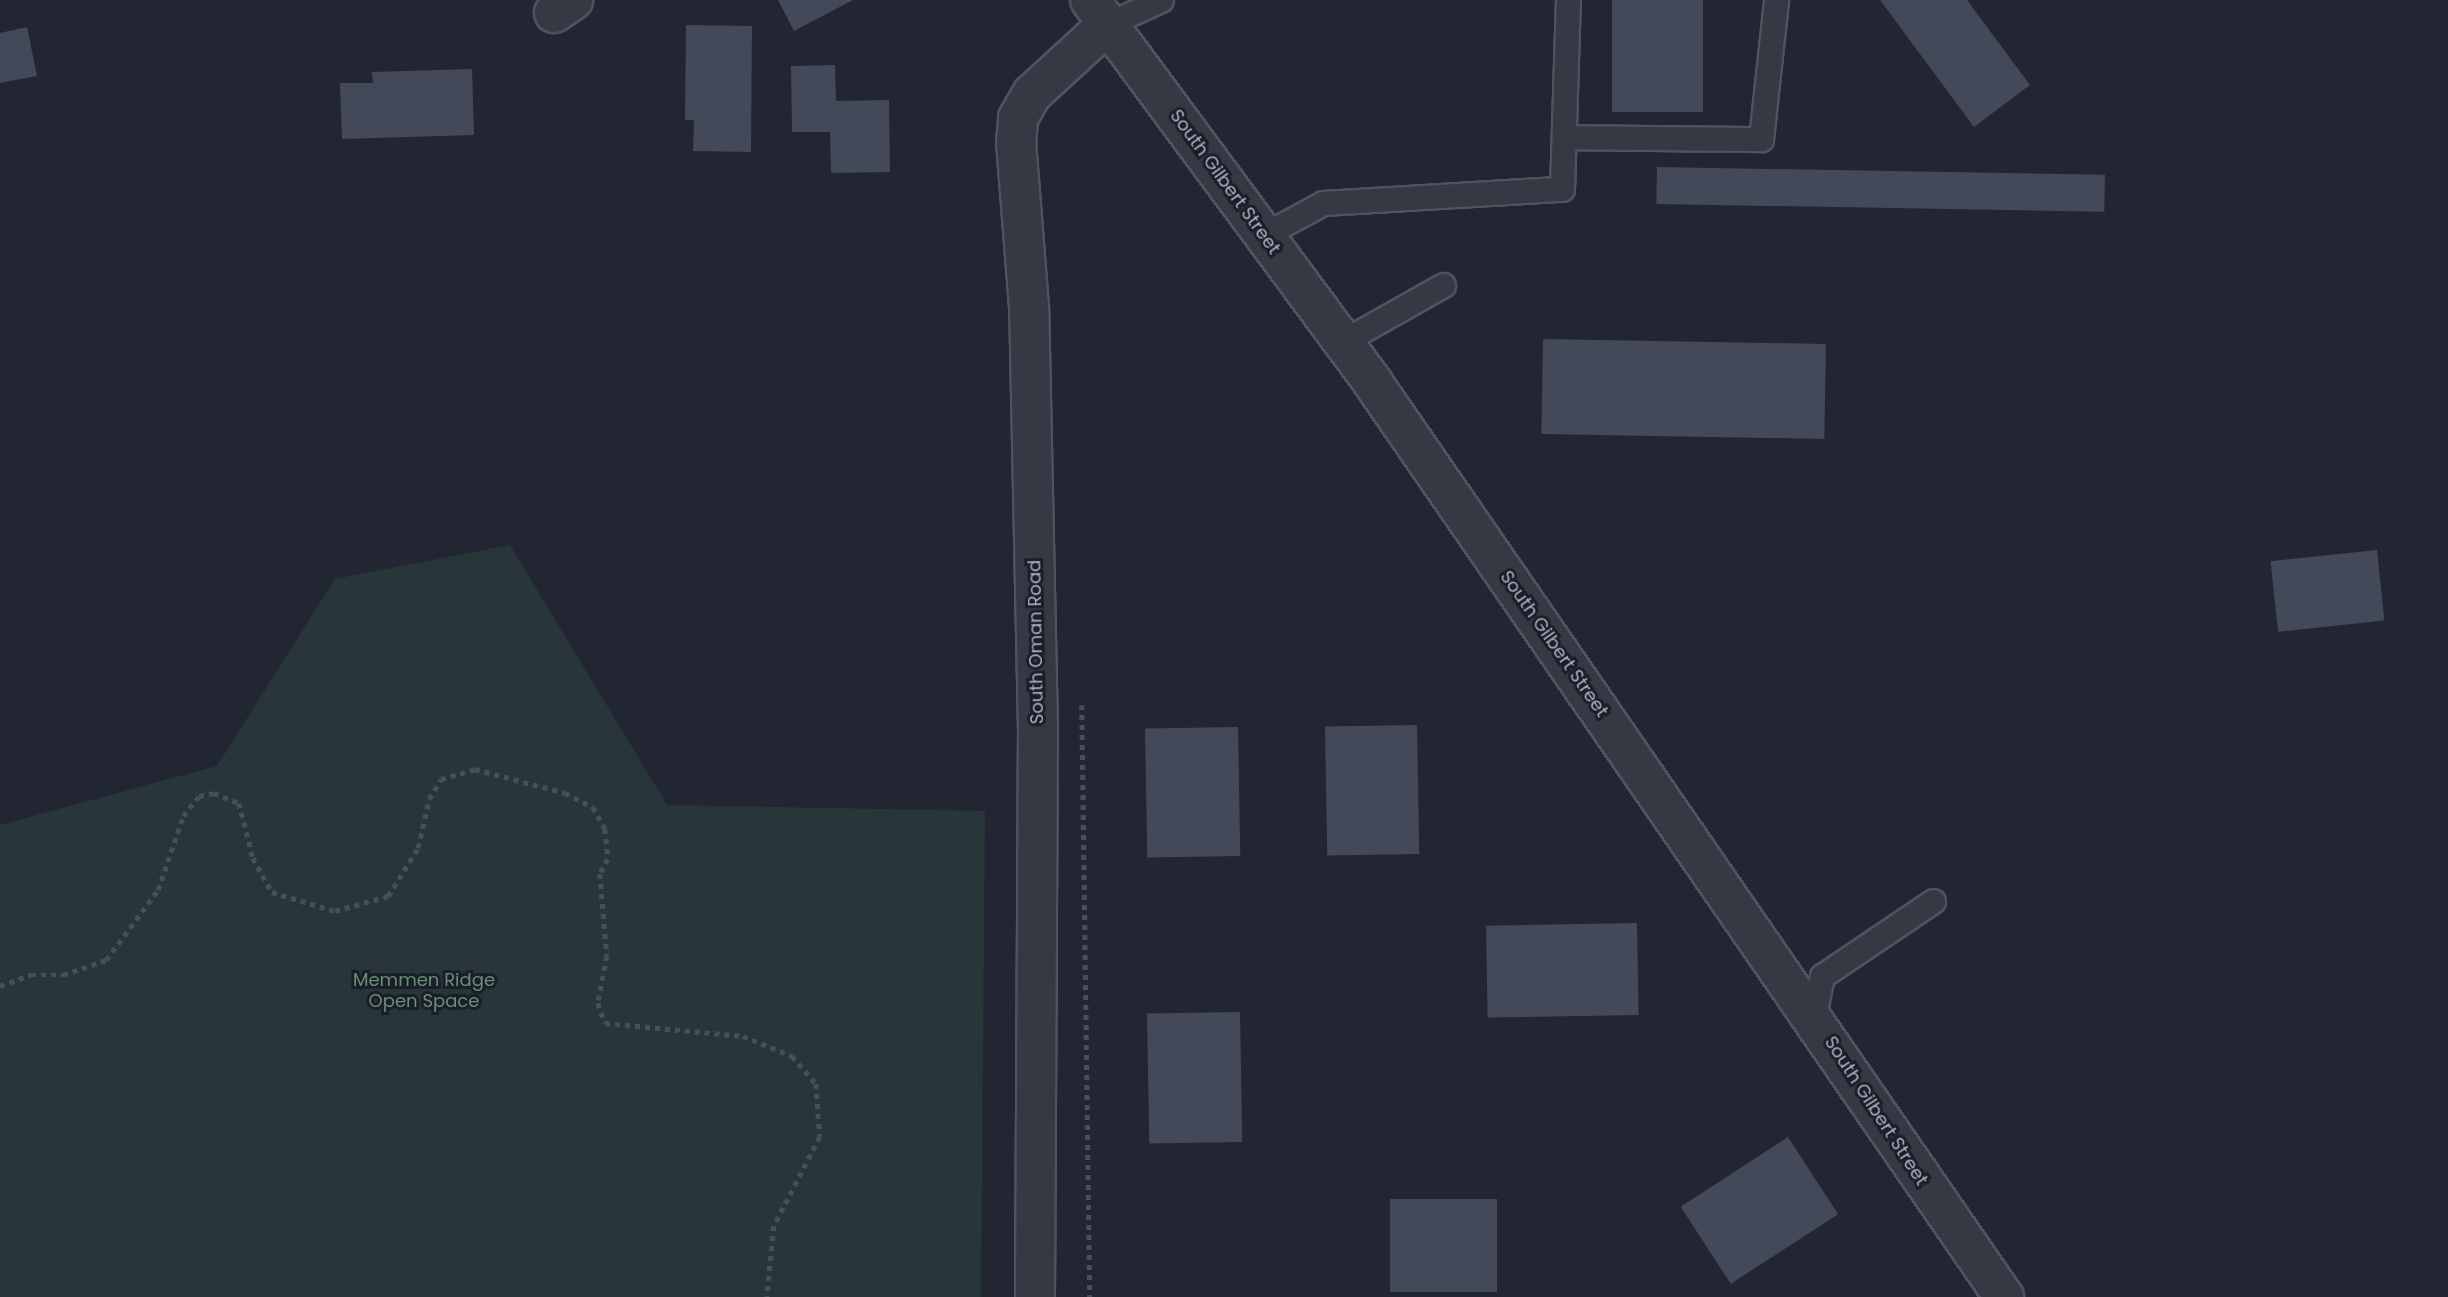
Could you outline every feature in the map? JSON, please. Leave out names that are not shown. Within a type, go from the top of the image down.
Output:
[{"type":"street","name":"South Gilbert Street","points":[[1099,12],[1342,342],[1814,1016],[2004,1297]]},
{"type":"street","name":"South Oman Road","points":[[1035,1297],[1038,730],[1029,307],[1016,143],[1018,118],[1032,94],[1099,12]]},
{"type":"lane","points":[[1099,12],[1161,0]]},
{"type":"lane","points":[[1264,234],[1323,203],[1562,189],[1568,0]]},
{"type":"lane","points":[[1564,137],[1761,139],[1776,0]]},
{"type":"lane","points":[[1342,342],[1443,285]]},
{"type":"lane","points":[[1814,1016],[1822,976],[1933,901]]},
{"type":"path","points":[[1082,705],[1090,1297]]},
{"type":"path","points":[[0,986],[31,975],[63,975],[106,960],[158,890],[183,816],[199,796],[214,793],[239,803],[253,858],[272,892],[335,911],[388,896],[418,848],[429,799],[441,779],[475,769],[565,793],[593,807],[605,829],[608,859],[600,874],[607,956],[598,1003],[605,1023],[743,1036],[792,1056],[816,1084],[820,1137],[774,1226],[767,1297]]},
{"type":"green space","name":"Memmen Ridge Open Space","points":[[510,545],[667,805],[985,811],[981,1297],[0,1297],[0,825],[217,766],[335,579]]},
{"type":"building","points":[[778,0],[853,0],[794,31]]},
{"type":"building","points":[[1612,0],[1703,0],[1703,112],[1612,112]]},
{"type":"building","points":[[1880,0],[1967,0],[2030,85],[1974,127]]},
{"type":"building","points":[[686,25],[752,26],[751,152],[693,151],[694,120],[685,120]]},
{"type":"building","points":[[27,27],[37,76],[0,83],[0,33]]},
{"type":"building","points":[[835,65],[836,101],[889,100],[890,172],[831,173],[830,132],[792,132],[791,66]]},
{"type":"building","points":[[472,69],[474,135],[342,139],[340,83],[373,83],[372,72]]},
{"type":"building","points":[[1657,167],[2105,175],[2104,212],[1656,204]]},
{"type":"building","points":[[1543,339],[1826,344],[1824,439],[1541,434]]},
{"type":"building","points":[[2377,550],[2384,621],[2278,632],[2271,561]]},
{"type":"building","points":[[1417,725],[1419,854],[1327,856],[1325,727]]},
{"type":"building","points":[[1238,727],[1240,856],[1147,858],[1145,729]]},
{"type":"building","points":[[1637,923],[1639,1015],[1488,1018],[1486,926]]},
{"type":"building","points":[[1240,1012],[1242,1142],[1149,1144],[1147,1014]]},
{"type":"building","points":[[1788,1137],[1838,1214],[1731,1284],[1681,1207]]},
{"type":"building","points":[[1390,1199],[1497,1199],[1497,1292],[1390,1292]]}]
